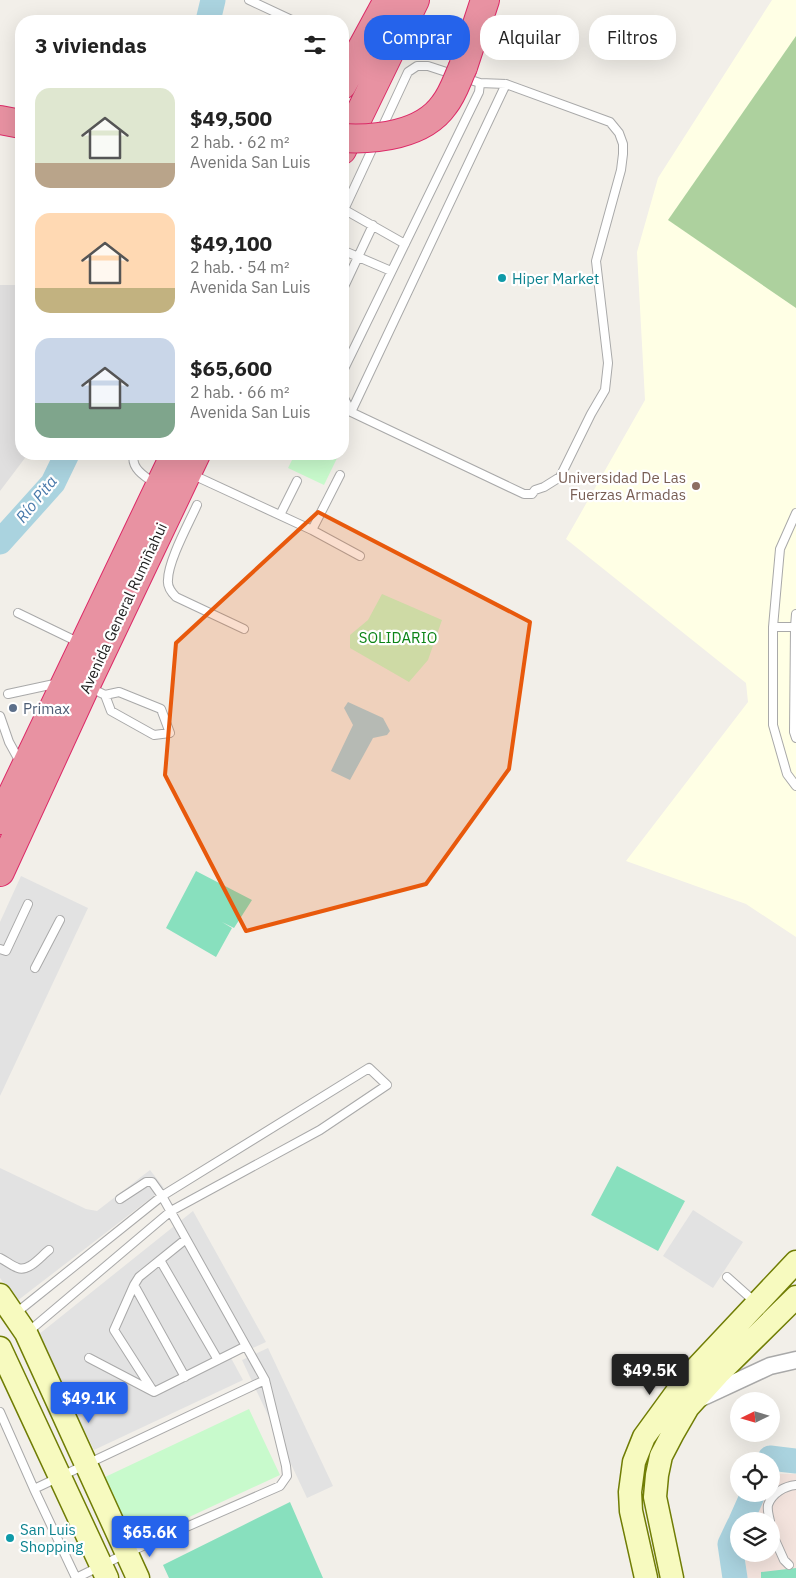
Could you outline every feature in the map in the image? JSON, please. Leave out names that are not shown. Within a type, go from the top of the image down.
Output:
[{"type":"highway","points":[[349,71],[388,0]]},
{"type":"highway","points":[[349,136],[416,0]]},
{"type":"highway","points":[[349,138],[365,139],[401,134],[427,120],[444,106],[452,92],[472,75],[485,0]]},
{"type":"highway","points":[[0,118],[15,122]]},
{"type":"highway","name":"Avenida General Rumiñahui","points":[[4,803],[24,770],[86,687],[84,645],[159,486],[186,460]]},
{"type":"highway","name":"Avenida General Rumiñahui","points":[[0,872],[86,687],[162,554],[186,460]]},
{"type":"street","points":[[0,118],[15,117]]},
{"type":"street","points":[[646,1578],[631,1511],[630,1492],[634,1462],[644,1437],[687,1378],[796,1262]]},
{"type":"street","points":[[0,1295],[20,1324],[87,1463],[138,1578]]},
{"type":"street","points":[[672,1578],[655,1497],[661,1456],[688,1407],[718,1374],[796,1298]]},
{"type":"street","points":[[20,1324],[0,1349],[104,1572]]},
{"type":"street","points":[[694,1402],[770,1366],[796,1360]]},
{"type":"lane","points":[[250,0],[273,15]]},
{"type":"lane","points":[[349,201],[408,72],[417,66],[428,66],[506,84],[610,122],[620,133],[623,144],[621,170],[596,261],[608,362],[605,390],[560,477],[535,490],[532,494],[524,494],[351,412],[349,408]]},
{"type":"lane","points":[[349,358],[479,92],[472,75]]},
{"type":"lane","points":[[351,412],[506,84]]},
{"type":"lane","points":[[349,214],[373,225],[405,244]]},
{"type":"lane","points":[[349,277],[373,225]]},
{"type":"lane","points":[[349,252],[391,271]]},
{"type":"lane","points":[[133,460],[135,467],[159,486]]},
{"type":"lane","points":[[186,460],[280,515],[360,556]]},
{"type":"lane","points":[[312,530],[340,475]]},
{"type":"lane","points":[[280,515],[297,482]]},
{"type":"lane","points":[[198,505],[162,554],[169,590],[176,597],[244,629]]},
{"type":"lane","points":[[796,513],[780,550],[773,627],[772,725],[787,774],[796,786]]},
{"type":"lane","points":[[18,613],[84,645]]},
{"type":"lane","points":[[796,614],[794,732],[796,738]]},
{"type":"lane","points":[[773,627],[795,627]]},
{"type":"lane","points":[[8,694],[86,687],[119,692],[161,710],[170,733],[154,735],[111,711],[86,687]]},
{"type":"lane","points":[[0,716],[9,742],[24,770]]},
{"type":"lane","points":[[0,948],[6,952],[28,904]]},
{"type":"lane","points":[[35,968],[60,920]]},
{"type":"lane","points":[[369,1068],[388,1085],[320,1130],[170,1211],[20,1324],[162,1196],[369,1068]]},
{"type":"lane","points":[[0,1412],[76,1578],[104,1572],[127,1553],[280,1486],[287,1476],[265,1380],[162,1196],[152,1182],[146,1182],[120,1199]]},
{"type":"lane","points":[[154,1392],[114,1330],[139,1277],[186,1239]]},
{"type":"lane","points":[[0,1258],[20,1269],[25,1269],[49,1250]]},
{"type":"lane","points":[[160,1260],[218,1360]]},
{"type":"lane","points":[[727,1277],[757,1303]]},
{"type":"lane","points":[[134,1285],[185,1376]]},
{"type":"lane","points":[[154,1392],[246,1346]]},
{"type":"lane","points":[[89,1358],[154,1392]]},
{"type":"lane","points":[[34,1488],[265,1380]]},
{"type":"lane","points":[[769,1512],[768,1506],[774,1496],[787,1486],[796,1486]]},
{"type":"lane","points":[[780,1551],[789,1565]]},
{"type":"highlighted area","points":[[318,512],[530,622],[509,769],[426,884],[246,931],[165,775],[176,643]]},
{"type":"shaded area","name":"Universidad De Las Fuerzas Armadas","points":[[772,0],[796,0],[796,937],[746,904],[626,861],[748,702],[746,683],[566,539],[645,400],[637,252],[658,178]]},
{"type":"shaded area","points":[[0,285],[15,285],[15,460],[23,460],[0,491]]},
{"type":"shaded area","points":[[21,876],[88,908],[0,1096],[0,922]]},
{"type":"shaded area","points":[[0,1168],[86,1209],[97,1211],[150,1170],[164,1188],[17,1301],[0,1278]]},
{"type":"shaded area","points":[[693,1210],[743,1242],[713,1288],[663,1256]]},
{"type":"shaded area","points":[[193,1211],[266,1342],[231,1358],[243,1380],[94,1450],[38,1335]]},
{"type":"shaded area","points":[[268,1348],[333,1486],[307,1498],[242,1360]]},
{"type":"shaded area","points":[[780,1474],[796,1474],[796,1578],[747,1578],[746,1562],[780,1562],[780,1512],[756,1512],[760,1502],[780,1502]]},
{"type":"green space","points":[[796,36],[796,308],[668,220]]},
{"type":"green space","points":[[292,460],[336,460],[324,485],[288,468]]},
{"type":"green space","name":"SOLIDARIO","points":[[382,594],[442,620],[428,660],[409,682],[350,648],[350,635],[368,620]]},
{"type":"green space","points":[[196,871],[252,900],[234,928],[222,922],[232,928],[216,957],[166,928]]},
{"type":"green space","points":[[617,1166],[685,1201],[658,1251],[591,1215]]},
{"type":"green space","points":[[249,1409],[280,1475],[133,1543],[103,1478]]},
{"type":"green space","points":[[290,1502],[323,1578],[169,1578],[163,1565]]},
{"type":"green space","points":[[796,1568],[796,1578],[761,1578],[761,1572]]},
{"type":"water","points":[[348,702],[383,718],[390,731],[387,735],[373,738],[350,780],[331,771],[353,725],[344,708]]},
{"type":"waterway","name":"Río Pita","points":[[209,15],[213,0]]},
{"type":"waterway","name":"Río Pita","points":[[0,542],[53,483],[64,460]]},
{"type":"waterway","points":[[780,1459],[796,1461]]},
{"type":"waterway","points":[[745,1512],[749,1502]]},
{"type":"waterway","points":[[733,1562],[735,1578]]},
{"type":"place","name":"Hiper Market","points":[[502,278]]},
{"type":"place","name":"Universidad De Las Fuerzas Armadas","points":[[696,486]]},
{"type":"place","name":"Primax","points":[[13,708]]},
{"type":"place","name":"San Luis Shopping","points":[[10,1538]]}]
